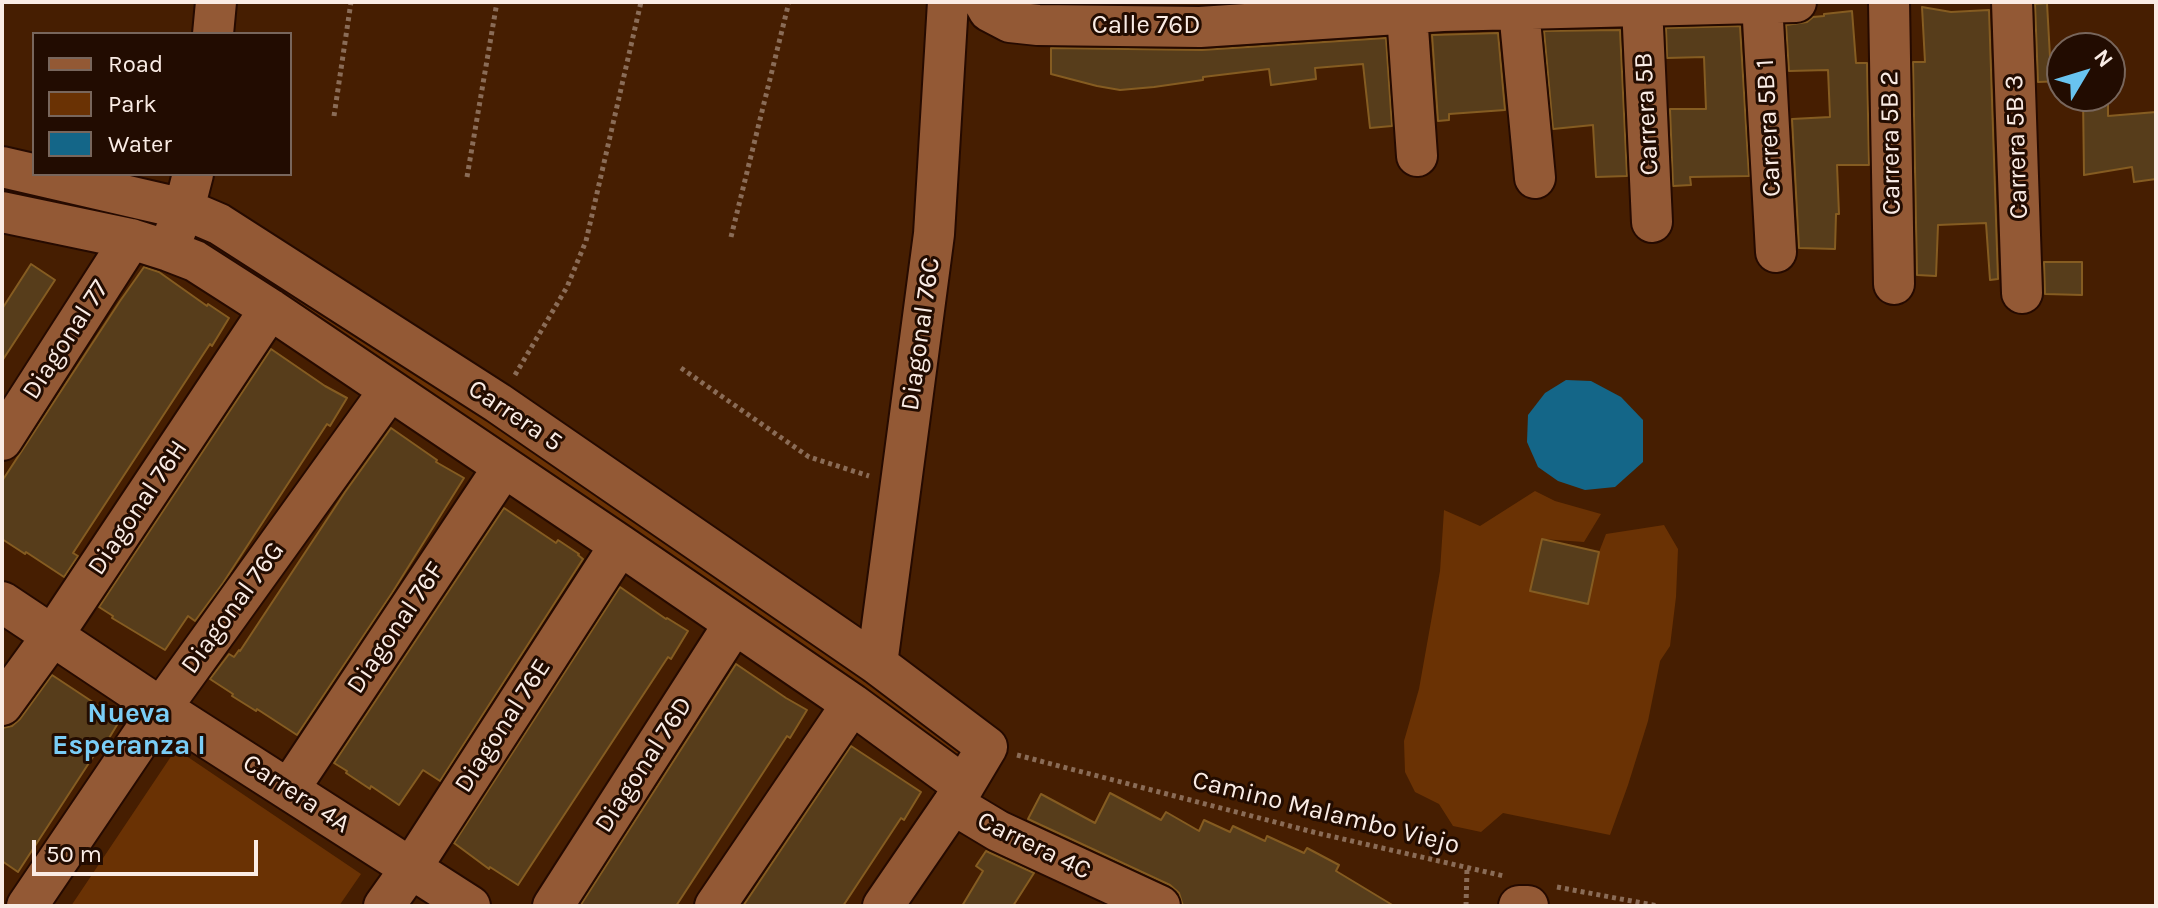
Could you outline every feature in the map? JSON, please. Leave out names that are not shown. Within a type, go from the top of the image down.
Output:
[{"type":"street","points":[[213,32],[216,2]]},
{"type":"street","name":"Diagonal 76C","points":[[877,664],[934,234],[948,2]]},
{"type":"street","name":"Calle 76D","points":[[984,2],[989,11],[1010,22],[1024,24],[1327,10],[1519,10],[1570,5],[1779,3]]},
{"type":"street","name":"Carrera 5B 2","points":[[1889,2],[1894,284]]},
{"type":"street","name":"Carrera 5B 3","points":[[2012,2],[2022,293]]},
{"type":"street","name":"Carrera 5B 1","points":[[1776,252],[1779,3]]},
{"type":"street","name":"Carrera 5B","points":[[1642,6],[1652,222]]},
{"type":"street","points":[[1417,156],[1431,9]]},
{"type":"street","points":[[1519,10],[1535,178]]},
{"type":"street","name":"Carrera 5","points":[[2,167],[32,171]]},
{"type":"street","name":"Carrera 5","points":[[69,176],[188,192],[219,224],[498,403],[877,664],[987,747]]},
{"type":"street","points":[[169,251],[188,192]]},
{"type":"street","name":"Carrera 5","points":[[2,212],[131,239],[195,261],[852,704],[958,795]]},
{"type":"street","name":"Diagonal 77","points":[[2,440],[131,239]]},
{"type":"street","name":"Diagonal 76H","points":[[2,705],[53,635],[270,309]]},
{"type":"street","name":"Diagonal 76G","points":[[27,906],[161,708],[389,391]]},
{"type":"street","name":"Diagonal 76F","points":[[289,789],[503,468]]},
{"type":"street","name":"Diagonal 76E","points":[[384,906],[620,545]]},
{"type":"street","name":"Carrera 4A","points":[[2,602],[470,906]]},
{"type":"street","name":"Diagonal 76D","points":[[553,906],[734,624]]},
{"type":"street","points":[[715,906],[852,704]]},
{"type":"street","points":[[900,901],[987,747]]},
{"type":"street","name":"Carrera 4C","points":[[958,795],[998,831],[1160,906]]},
{"type":"path","points":[[334,116],[351,2]]},
{"type":"path","points":[[467,177],[497,2]]},
{"type":"path","points":[[498,403],[567,287],[586,241],[641,2]]},
{"type":"path","points":[[731,237],[789,2]]},
{"type":"path","points":[[681,368],[809,457],[901,486]]},
{"type":"path","name":"Camino Malambo Viejo","points":[[987,747],[1467,869],[1528,894],[1658,906]]},
{"type":"path","points":[[1466,906],[1467,869]]},
{"type":"green space","points":[[208,229],[976,747],[964,768],[201,251]]},
{"type":"green space","points":[[1535,491],[1555,501],[1601,514],[1584,542],[1542,539],[1530,591],[1587,604],[1606,534],[1664,525],[1678,549],[1670,646],[1660,661],[1648,721],[1610,835],[1503,813],[1481,832],[1453,826],[1439,804],[1415,792],[1405,772],[1404,741],[1419,689],[1440,571],[1444,510],[1480,526]]},
{"type":"green space","points":[[176,749],[361,874],[339,906],[71,906]]},
{"type":"water","points":[[1566,380],[1591,381],[1621,397],[1643,420],[1643,462],[1615,487],[1585,490],[1558,481],[1538,467],[1527,442],[1528,415],[1545,393]]},
{"type":"building","points":[[2047,3],[2046,82],[2038,82],[2035,4]]},
{"type":"building","points":[[1922,7],[1951,12],[1989,10],[1998,279],[1990,280],[1986,223],[1938,225],[1936,276],[1917,275],[1913,62],[1925,62]]},
{"type":"building","points":[[1852,11],[1856,63],[1867,63],[1869,165],[1837,165],[1839,214],[1836,214],[1835,249],[1799,248],[1792,119],[1830,117],[1828,70],[1789,71],[1786,25],[1807,22],[1824,14]]},
{"type":"building","points":[[1740,26],[1749,176],[1690,177],[1691,185],[1673,186],[1670,109],[1706,109],[1704,57],[1667,58],[1666,28]]},
{"type":"building","points":[[1620,30],[1627,176],[1596,177],[1593,125],[1553,129],[1544,31]]},
{"type":"building","points":[[1498,33],[1505,110],[1449,114],[1449,120],[1438,121],[1432,35]]},
{"type":"building","points":[[1386,38],[1392,126],[1370,128],[1363,64],[1315,68],[1316,79],[1271,85],[1269,69],[1120,90],[1051,74],[1051,48],[1202,50]]},
{"type":"building","points":[[2083,112],[2108,112],[2108,116],[2156,112],[2156,179],[2134,182],[2132,167],[2084,175]]},
{"type":"building","points":[[2044,262],[2082,262],[2082,295],[2045,294]]},
{"type":"building","points":[[31,264],[55,280],[2,361],[2,309]]},
{"type":"building","points":[[144,267],[159,272],[229,318],[73,553],[78,556],[64,577],[2,539],[2,481]]},
{"type":"building","points":[[271,349],[347,398],[223,583],[195,621],[188,616],[165,650],[99,607]]},
{"type":"building","points":[[391,428],[436,462],[464,478],[297,735],[210,679],[229,654],[234,657],[240,651]]},
{"type":"building","points":[[504,508],[556,543],[558,540],[583,559],[440,781],[423,770],[399,805],[334,763]]},
{"type":"building","points":[[1542,539],[1599,552],[1588,604],[1530,591]]},
{"type":"building","points":[[620,587],[688,631],[518,885],[489,869],[454,843]]},
{"type":"building","points":[[736,664],[807,710],[790,738],[787,736],[676,906],[580,906]]},
{"type":"building","points":[[52,675],[120,720],[18,872],[2,861],[2,728],[12,726],[20,719]]},
{"type":"building","points":[[851,746],[921,792],[904,820],[901,818],[843,906],[743,906]]},
{"type":"building","points":[[1110,793],[1161,820],[1166,812],[1199,831],[1204,820],[1230,832],[1233,826],[1265,841],[1267,836],[1304,853],[1307,848],[1339,865],[1336,871],[1394,906],[1183,906],[1179,893],[1170,885],[1028,819],[1041,794],[1095,823]]},
{"type":"building","points":[[986,851],[1034,873],[1013,906],[962,906],[983,871],[976,866]]},
{"type":"district","name":"Nueva Esperanza I","points":[[129,730]]}]
